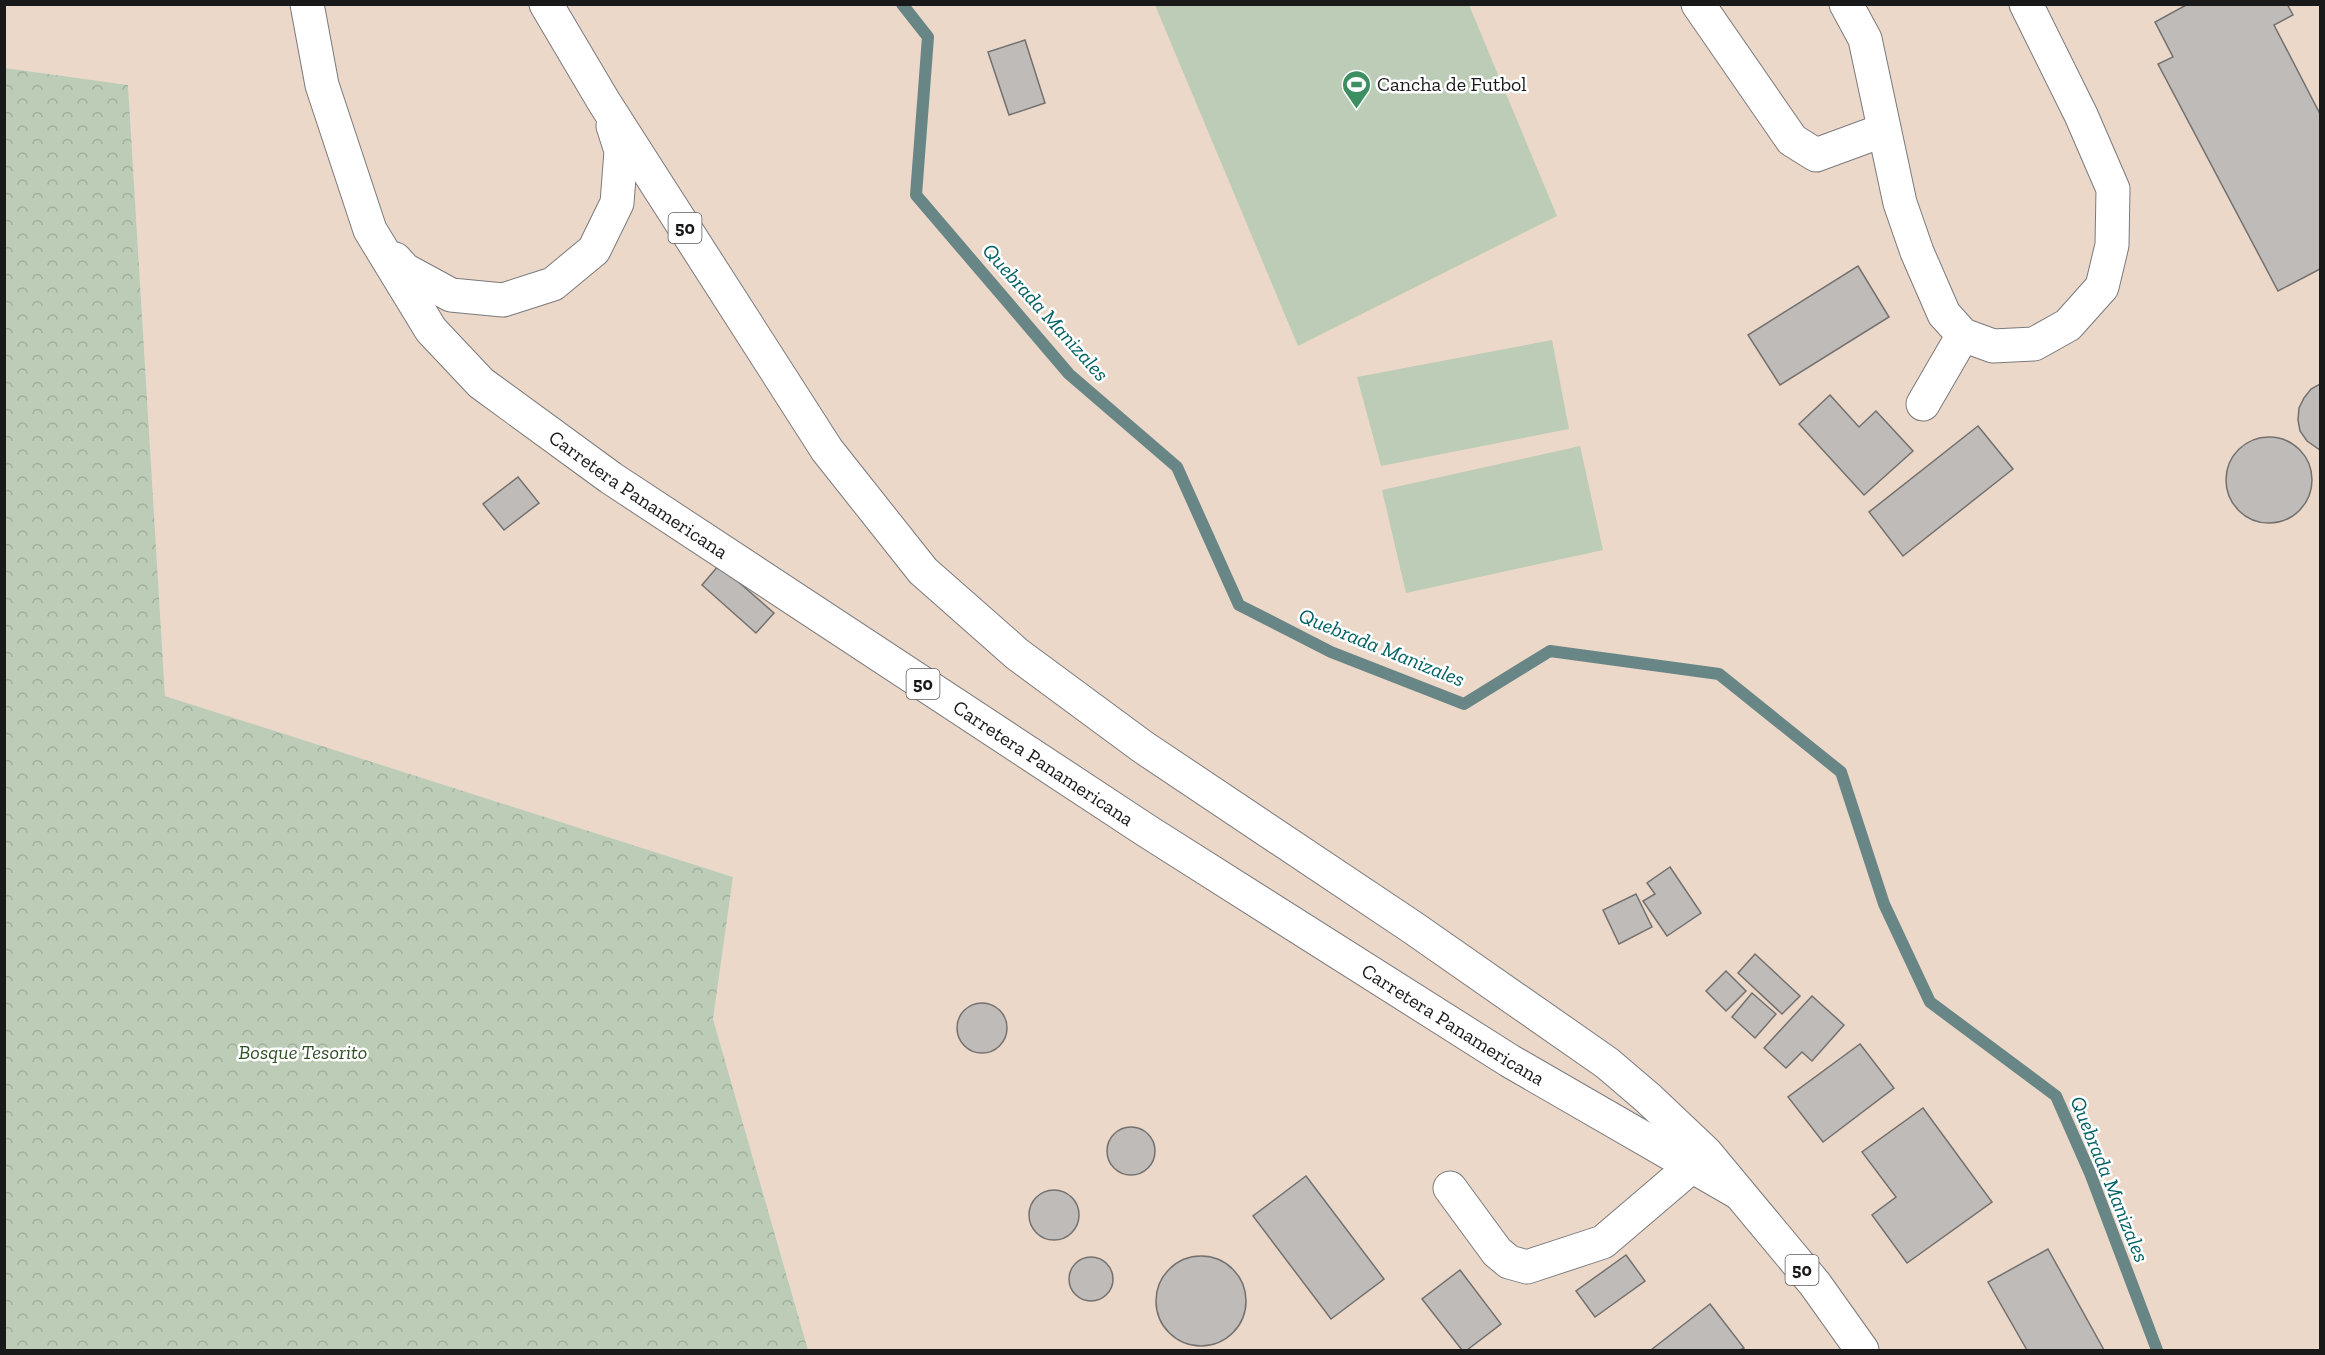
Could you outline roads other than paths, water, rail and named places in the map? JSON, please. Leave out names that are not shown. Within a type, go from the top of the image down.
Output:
[{"type":"main road","name":"Carretera Panamericana","points":[[307,4],[322,85],[370,230],[431,330],[481,383],[611,478],[1147,831],[1510,1061],[1737,1192]]},
{"type":"main road","name":"Carretera Panamericana","points":[[546,4],[604,102],[827,450],[923,571],[1017,654],[1143,747],[1412,927],[1607,1063],[1706,1153],[1815,1284],[1862,1350]]},
{"type":"main road","points":[[1698,4],[1792,140],[1816,155],[1884,130]]},
{"type":"main road","points":[[1846,4],[1865,39],[1900,203],[1917,252],[1944,314],[1963,335],[1993,346],[2034,344],[2068,325],[2102,287],[2112,245],[2113,189],[2081,115],[2025,4]]},
{"type":"main road","points":[[370,230],[405,270],[451,295],[503,300],[553,284],[594,250],[617,203],[621,151],[604,102]]},
{"type":"main road","points":[[1923,404],[1963,335]]},
{"type":"main road","points":[[1450,1188],[1497,1252],[1509,1262],[1527,1267],[1603,1242],[1692,1166]]},
{"type":"waterway","name":"Quebrada Manizales","points":[[902,4],[928,37],[916,195],[1069,374],[1177,467],[1239,605],[1331,652],[1464,704],[1550,651],[1719,674],[1841,772],[1884,904],[1930,1002],[2056,1096],[2090,1173],[2157,1350]]},
{"type":"place","name":"Cancha de Futbol","points":[[1356,110]]},
{"type":"park label","name":"Bosque Tesorito","points":[[303,1052]]}]
